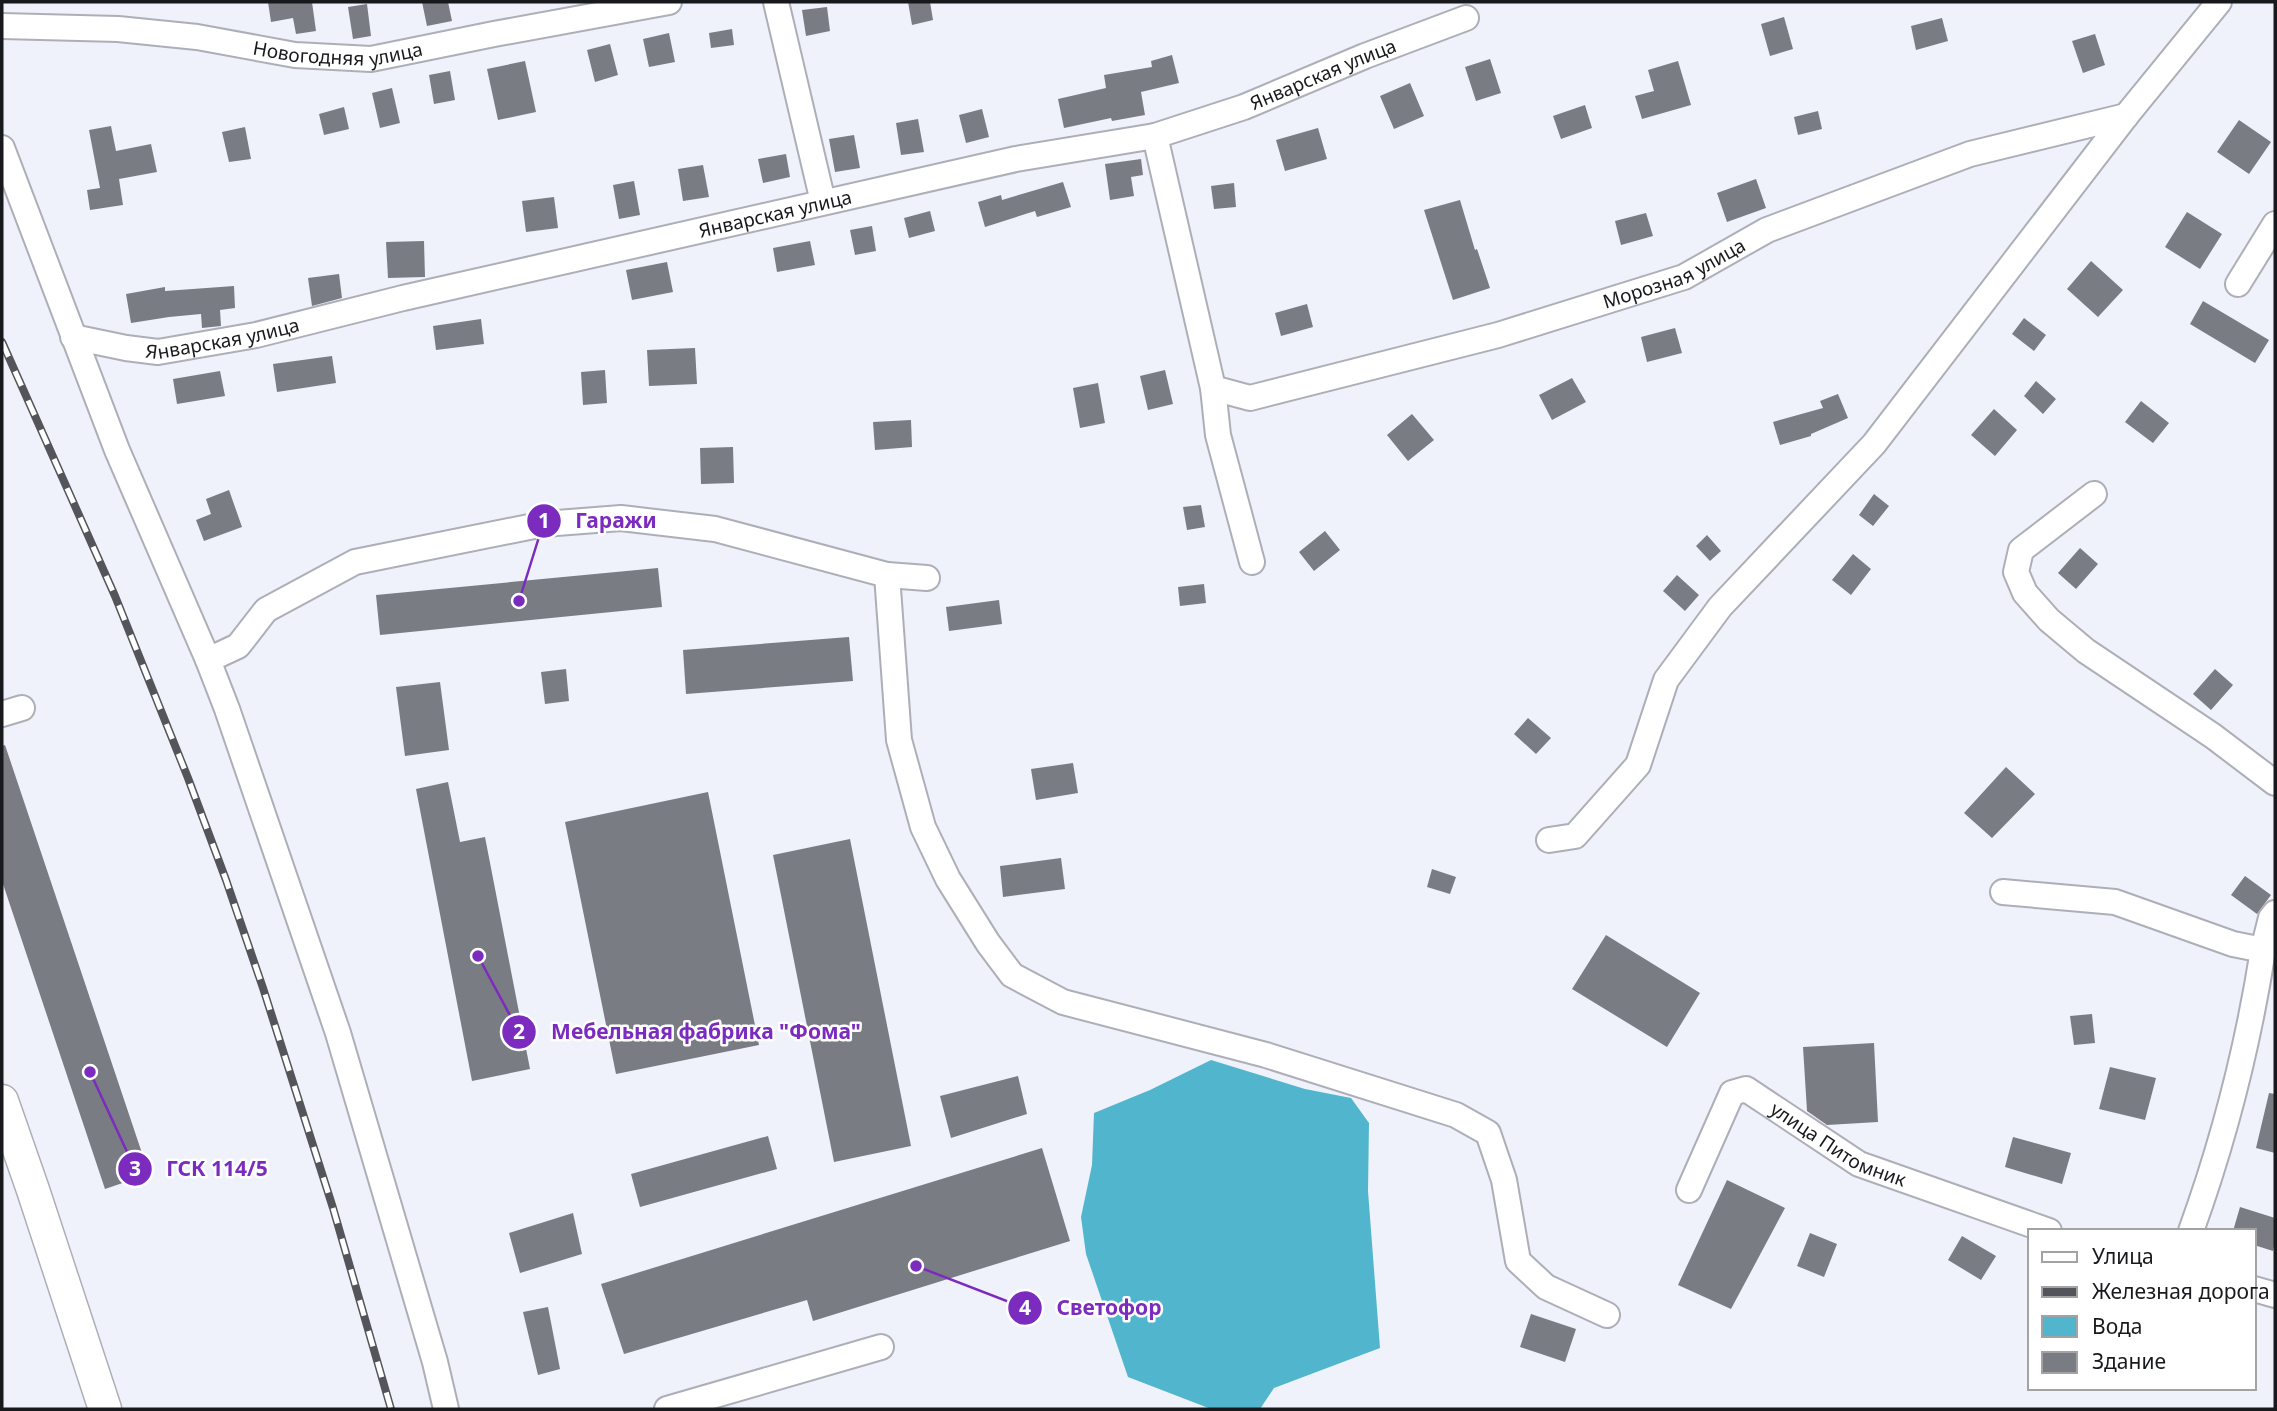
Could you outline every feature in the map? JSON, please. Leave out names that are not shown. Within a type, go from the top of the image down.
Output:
[{"type":"main road","points":[[2,1101],[105,1409]]},
{"type":"street","name":"Новогодняя улица","points":[[2,26],[118,29],[197,37],[295,55],[371,59],[506,31],[669,2]]},
{"type":"street","points":[[776,2],[823,202]]},
{"type":"street","points":[[1549,840],[1575,836],[1638,765],[1666,680],[1720,607],[1874,444],[2126,116],[2219,2]]},
{"type":"street","name":"Январская улица","points":[[73,337],[158,352],[256,335],[403,298],[1016,159],[1155,136],[1244,107],[1365,56],[1466,18]]},
{"type":"street","name":"Морозная улица","points":[[1213,388],[1250,398],[1498,335],[1684,277],[1767,230],[1970,154],[2126,116]]},
{"type":"street","points":[[1155,136],[1213,388],[1218,435],[1252,562]]},
{"type":"street","points":[[2,148],[117,450],[232,722],[338,1033],[435,1362],[446,1409]]},
{"type":"street","points":[[2238,284],[2275,224]]},
{"type":"street","points":[[2094,494],[2021,550],[2016,572],[2025,593],[2049,620],[2085,651],[2172,708],[2275,783]]},
{"type":"street","points":[[208,660],[238,646],[266,610],[355,562],[544,524],[621,518],[715,529],[887,575],[927,578]]},
{"type":"street","points":[[887,575],[899,740],[923,827],[948,879],[988,943],[1013,975],[1063,1002],[1266,1055],[1456,1115],[1488,1133],[1504,1180],[1518,1261],[1546,1287],[1607,1315]]},
{"type":"street","points":[[2003,891],[2115,902],[2233,944],[2263,950]]},
{"type":"street","points":[[2192,1229],[2239,1075],[2256,998],[2263,950],[2271,918],[2275,913]]},
{"type":"street","name":"улица Питомник","points":[[1689,1190],[1732,1093],[1746,1089],[1859,1164],[2043,1229]]},
{"type":"street","points":[[2256,1290],[2275,1295]]},
{"type":"street","points":[[667,1409],[881,1347]]},
{"type":"water","points":[[1211,1060],[1305,1089],[1351,1098],[1369,1123],[1368,1191],[1380,1348],[1274,1388],[1260,1409],[1211,1409],[1128,1377],[1086,1254],[1081,1217],[1092,1165],[1094,1113],[1150,1090]]},
{"type":"building","points":[[268,2],[312,2],[316,31],[296,34],[293,18],[271,22]]},
{"type":"building","points":[[422,2],[448,2],[452,21],[427,26]]},
{"type":"building","points":[[908,2],[930,2],[933,20],[912,25]]},
{"type":"building","points":[[367,4],[371,36],[353,39],[348,7]]},
{"type":"building","points":[[827,7],[830,31],[806,36],[802,10]]},
{"type":"building","points":[[1784,17],[1793,49],[1770,56],[1761,24]]},
{"type":"building","points":[[1942,18],[1948,41],[1916,50],[1911,26]]},
{"type":"building","points":[[732,29],[734,45],[711,48],[709,33]]},
{"type":"building","points":[[669,33],[675,62],[649,67],[643,39]]},
{"type":"building","points":[[2095,34],[2105,65],[2083,73],[2072,41]]},
{"type":"building","points":[[610,44],[618,75],[595,82],[587,50]]},
{"type":"building","points":[[1172,55],[1179,83],[1141,92],[1145,115],[1112,121],[1111,118],[1064,128],[1058,99],[1106,88],[1104,75],[1152,67],[1151,61]]},
{"type":"building","points":[[1490,59],[1501,93],[1476,101],[1465,67]]},
{"type":"building","points":[[525,61],[536,112],[498,120],[487,69]]},
{"type":"building","points":[[1678,61],[1691,105],[1642,119],[1635,96],[1654,91],[1648,70]]},
{"type":"building","points":[[450,71],[455,100],[434,104],[429,75]]},
{"type":"building","points":[[1410,83],[1424,116],[1394,129],[1380,96]]},
{"type":"building","points":[[392,88],[400,123],[380,128],[372,93]]},
{"type":"building","points":[[1585,105],[1592,128],[1561,139],[1553,116]]},
{"type":"building","points":[[344,107],[349,129],[324,135],[319,114]]},
{"type":"building","points":[[982,109],[989,137],[966,143],[959,115]]},
{"type":"building","points":[[1818,111],[1822,129],[1798,135],[1794,117]]},
{"type":"building","points":[[918,119],[924,152],[901,155],[896,123]]},
{"type":"building","points":[[2239,120],[2271,142],[2249,174],[2217,152]]},
{"type":"building","points":[[111,126],[116,151],[151,144],[157,172],[119,179],[123,205],[90,210],[87,190],[100,188],[89,130]]},
{"type":"building","points":[[245,127],[251,159],[229,162],[222,132]]},
{"type":"building","points":[[1318,128],[1327,159],[1285,171],[1276,140]]},
{"type":"building","points":[[854,135],[860,168],[835,172],[829,139]]},
{"type":"building","points":[[786,154],[790,177],[763,183],[758,159]]},
{"type":"building","points":[[1141,159],[1143,175],[1131,177],[1134,196],[1110,200],[1105,164]]},
{"type":"building","points":[[703,165],[709,197],[683,201],[678,169]]},
{"type":"building","points":[[1756,179],[1766,208],[1727,222],[1717,193]]},
{"type":"building","points":[[634,181],[640,215],[619,219],[613,185]]},
{"type":"building","points":[[1063,182],[1071,207],[1037,217],[1035,211],[985,227],[978,202],[1001,195],[1002,200]]},
{"type":"building","points":[[1234,183],[1236,207],[1214,209],[1211,186]]},
{"type":"building","points":[[554,197],[558,228],[526,232],[522,201]]},
{"type":"building","points":[[1460,200],[1490,288],[1453,300],[1424,210]]},
{"type":"building","points":[[930,211],[935,231],[909,238],[904,218]]},
{"type":"building","points":[[2187,212],[2222,234],[2200,269],[2165,247]]},
{"type":"building","points":[[1646,213],[1653,236],[1621,245],[1615,221]]},
{"type":"building","points":[[872,226],[876,251],[855,255],[850,230]]},
{"type":"building","points":[[424,241],[425,277],[388,278],[386,242]]},
{"type":"building","points":[[810,241],[815,265],[777,272],[773,248]]},
{"type":"building","points":[[2091,261],[2123,290],[2098,317],[2067,289]]},
{"type":"building","points":[[667,262],[673,292],[632,300],[626,270]]},
{"type":"building","points":[[339,274],[342,298],[312,306],[308,278]]},
{"type":"building","points":[[234,286],[235,308],[220,310],[221,326],[202,328],[201,314],[131,323],[126,294],[165,287],[165,291]]},
{"type":"building","points":[[2203,301],[2269,340],[2255,363],[2190,324]]},
{"type":"building","points":[[1307,304],[1313,327],[1281,336],[1275,313]]},
{"type":"building","points":[[2024,318],[2046,335],[2034,351],[2012,334]]},
{"type":"building","points":[[481,319],[484,344],[436,350],[433,326]]},
{"type":"building","points":[[1675,328],[1682,353],[1647,362],[1641,337]]},
{"type":"building","points":[[695,348],[697,384],[649,386],[647,350]]},
{"type":"building","points":[[332,356],[336,383],[277,392],[273,364]]},
{"type":"building","points":[[605,370],[607,403],[583,405],[581,372]]},
{"type":"building","points":[[1165,370],[1173,404],[1148,410],[1140,376]]},
{"type":"building","points":[[220,371],[225,396],[177,404],[173,379]]},
{"type":"building","points":[[1572,378],[1586,402],[1552,420],[1539,395]]},
{"type":"building","points":[[2036,381],[2056,399],[2043,414],[2024,396]]},
{"type":"building","points":[[1098,383],[1105,423],[1080,428],[1073,388]]},
{"type":"building","points":[[1838,394],[1848,418],[1811,436],[1780,445],[1773,422],[1823,408],[1820,401]]},
{"type":"building","points":[[2141,401],[2169,423],[2153,443],[2125,422]]},
{"type":"building","points":[[1994,409],[2017,430],[1995,456],[1971,435]]},
{"type":"building","points":[[1412,414],[1434,440],[1408,461],[1387,435]]},
{"type":"building","points":[[911,420],[912,447],[875,450],[873,422]]},
{"type":"building","points":[[733,447],[734,483],[701,484],[700,448]]},
{"type":"building","points":[[229,490],[242,527],[204,541],[196,520],[211,514],[206,499]]},
{"type":"building","points":[[1874,494],[1889,506],[1873,526],[1859,515]]},
{"type":"building","points":[[1201,505],[1205,527],[1187,530],[1183,507]]},
{"type":"building","points":[[1325,531],[1340,550],[1314,571],[1299,552]]},
{"type":"building","points":[[1707,535],[1721,551],[1710,561],[1696,546]]},
{"type":"building","points":[[2080,548],[2098,564],[2076,589],[2058,573]]},
{"type":"building","points":[[1853,554],[1871,569],[1851,595],[1832,580]]},
{"type":"building","points":[[658,568],[662,607],[380,635],[376,595]]},
{"type":"building","points":[[1677,575],[1699,595],[1685,611],[1663,591]]},
{"type":"building","points":[[1204,584],[1206,603],[1180,606],[1178,587]]},
{"type":"building","points":[[999,600],[1002,624],[949,631],[946,607]]},
{"type":"building","points":[[849,637],[853,681],[686,694],[683,650]]},
{"type":"building","points":[[566,669],[569,701],[545,704],[541,672]]},
{"type":"building","points":[[2215,669],[2233,685],[2211,710],[2193,694]]},
{"type":"building","points":[[440,682],[449,750],[405,756],[396,687]]},
{"type":"building","points":[[1528,718],[1551,738],[1536,754],[1514,734]]},
{"type":"building","points":[[5,745],[149,1174],[105,1189],[2,881],[2,746]]},
{"type":"building","points":[[1073,763],[1078,793],[1036,800],[1031,769]]},
{"type":"building","points":[[2006,767],[2035,794],[1992,838],[1964,813]]},
{"type":"building","points":[[448,782],[460,842],[485,837],[530,1069],[472,1081],[416,789]]},
{"type":"building","points":[[708,792],[759,1045],[616,1074],[565,822]]},
{"type":"building","points":[[850,839],[911,1146],[834,1162],[773,855]]},
{"type":"building","points":[[1061,858],[1065,889],[1003,897],[1000,866]]},
{"type":"building","points":[[1432,869],[1456,877],[1450,894],[1427,887]]},
{"type":"building","points":[[2245,876],[2271,895],[2257,914],[2231,895]]},
{"type":"building","points":[[1606,935],[1700,993],[1667,1047],[1572,989]]},
{"type":"building","points":[[2092,1014],[2095,1043],[2074,1045],[2070,1016]]},
{"type":"building","points":[[1874,1043],[1878,1122],[1827,1125],[1807,1111],[1803,1047]]},
{"type":"building","points":[[2110,1067],[2156,1078],[2145,1120],[2099,1109]]},
{"type":"building","points":[[1018,1076],[1027,1114],[951,1138],[940,1096]]},
{"type":"building","points":[[2269,1093],[2275,1094],[2275,1153],[2256,1148]]},
{"type":"building","points":[[768,1136],[777,1169],[640,1207],[631,1174]]},
{"type":"building","points":[[2013,1137],[2071,1153],[2062,1184],[2005,1167]]},
{"type":"building","points":[[1042,1148],[1070,1241],[813,1321],[807,1300],[624,1354],[601,1284]]},
{"type":"building","points":[[1727,1180],[1785,1208],[1731,1309],[1678,1285]]},
{"type":"building","points":[[2240,1207],[2275,1218],[2273,1251],[2256,1246],[2256,1229],[2234,1229]]},
{"type":"building","points":[[573,1213],[582,1254],[520,1273],[509,1233]]},
{"type":"building","points":[[1810,1233],[1837,1244],[1824,1277],[1797,1266]]},
{"type":"building","points":[[1962,1236],[1996,1256],[1981,1280],[1948,1260]]},
{"type":"building","points":[[548,1307],[560,1369],[538,1375],[523,1312]]},
{"type":"building","points":[[1531,1314],[1576,1329],[1565,1362],[1520,1347]]},
{"type":"railway","points":[[2,342],[115,596],[226,880],[333,1208],[391,1409]]},
{"type":"place","name":"Гаражи","points":[[519,601]]},
{"type":"place","name":"Мебельная фабрика \"Фома\"","points":[[478,956]]},
{"type":"place","name":"ГСК 114/5","points":[[90,1072]]},
{"type":"place","name":"Светофор","points":[[916,1266]]}]
